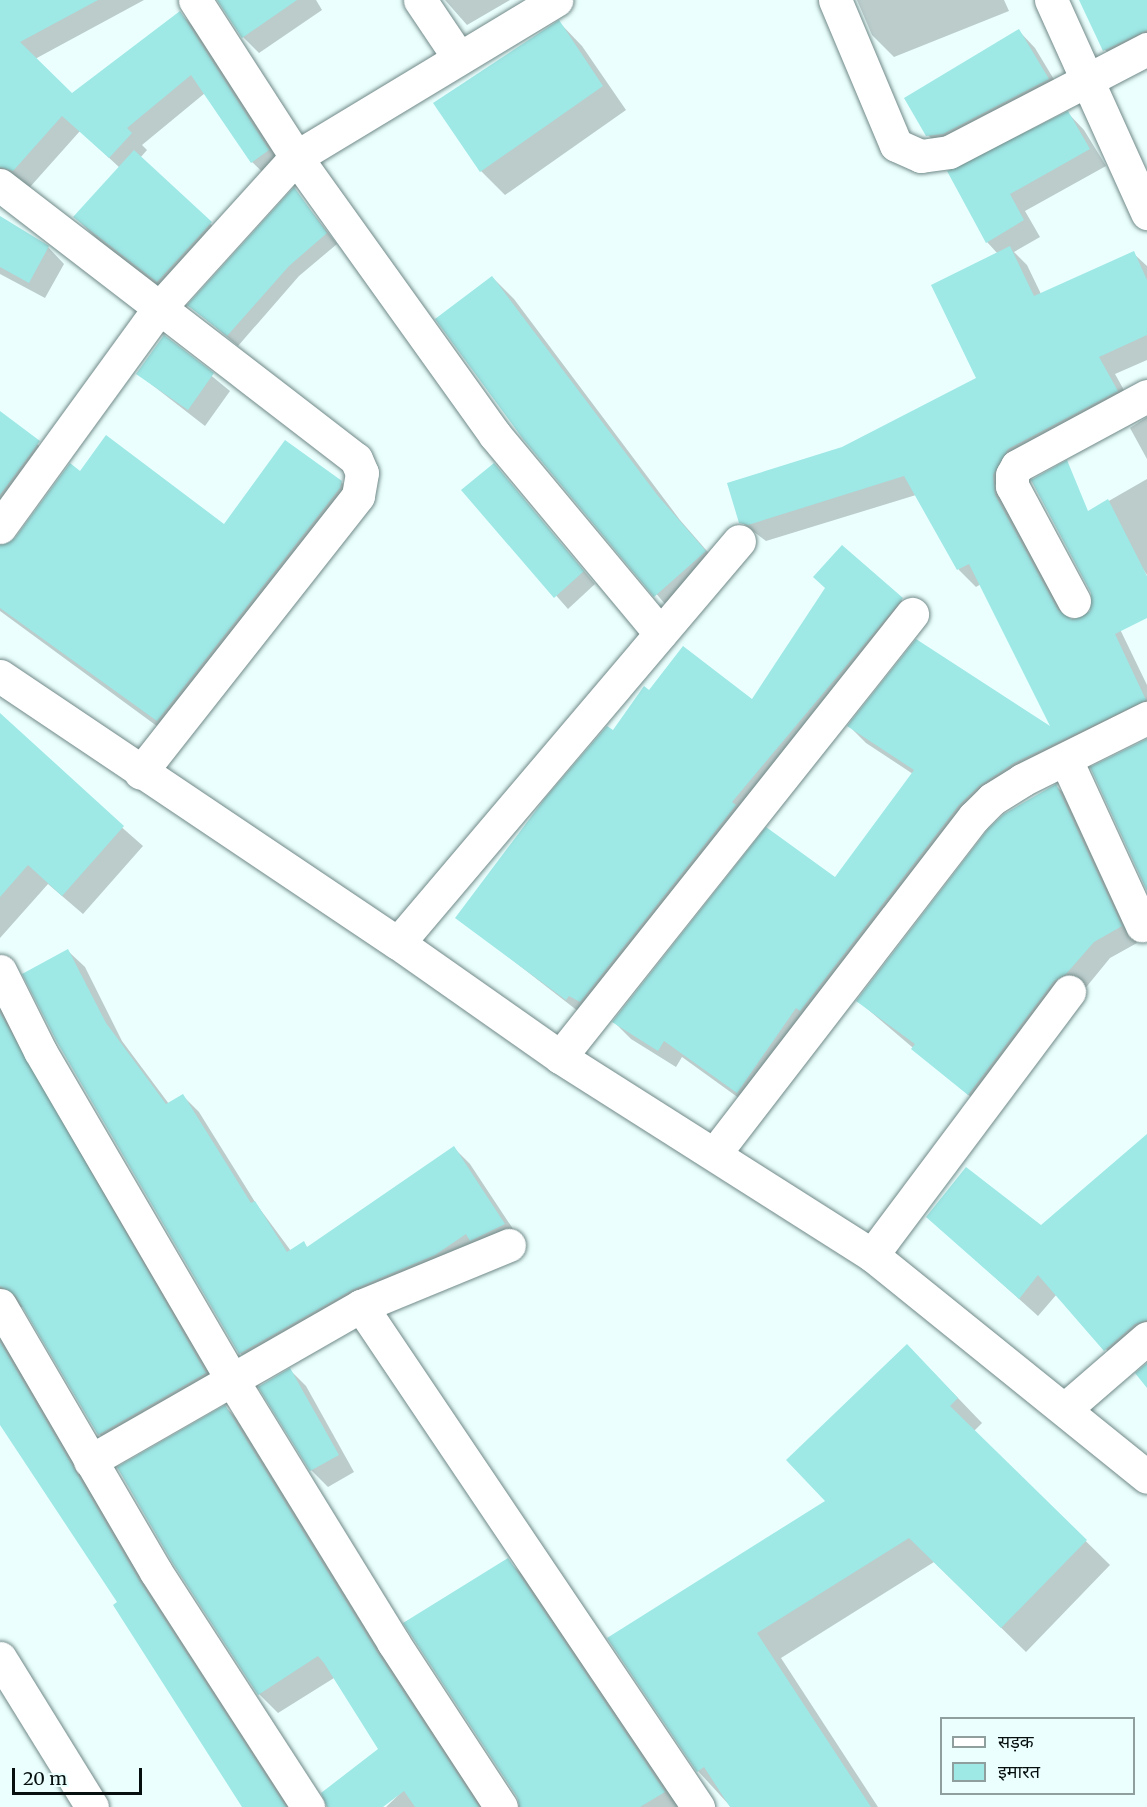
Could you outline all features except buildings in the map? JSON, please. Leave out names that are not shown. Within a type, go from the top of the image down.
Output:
[{"type":"street","points":[[195,0],[296,157],[495,435],[660,633]]},
{"type":"street","points":[[420,0],[459,58]]},
{"type":"street","points":[[0,527],[160,308],[296,157],[556,0]]},
{"type":"street","points":[[835,0],[897,145],[921,156],[949,152],[1086,84],[1147,49]]},
{"type":"street","points":[[1051,0],[1086,84],[1147,213]]},
{"type":"street","points":[[0,185],[356,459],[362,474],[358,496],[140,773]]},
{"type":"street","points":[[1074,601],[1012,486],[1012,475],[1017,466],[1147,396]]},
{"type":"street","points":[[398,943],[739,541]]},
{"type":"street","points":[[560,1057],[912,614]]},
{"type":"street","points":[[0,676],[140,773],[398,943],[560,1057],[715,1153],[872,1255],[1066,1408],[1147,1477]]},
{"type":"street","points":[[715,1153],[974,818],[992,799],[1022,780],[1147,718]]},
{"type":"street","points":[[1066,760],[1142,925]]},
{"type":"street","points":[[0,971],[40,1051],[232,1380],[393,1642],[501,1807]]},
{"type":"street","points":[[872,1255],[1069,992]]},
{"type":"street","points":[[90,1461],[361,1306],[509,1245]]},
{"type":"street","points":[[0,1305],[90,1461],[308,1807]]},
{"type":"street","points":[[361,1306],[698,1807]]},
{"type":"street","points":[[1066,1408],[1147,1338]]},
{"type":"street","points":[[0,1658],[92,1807]]}]
